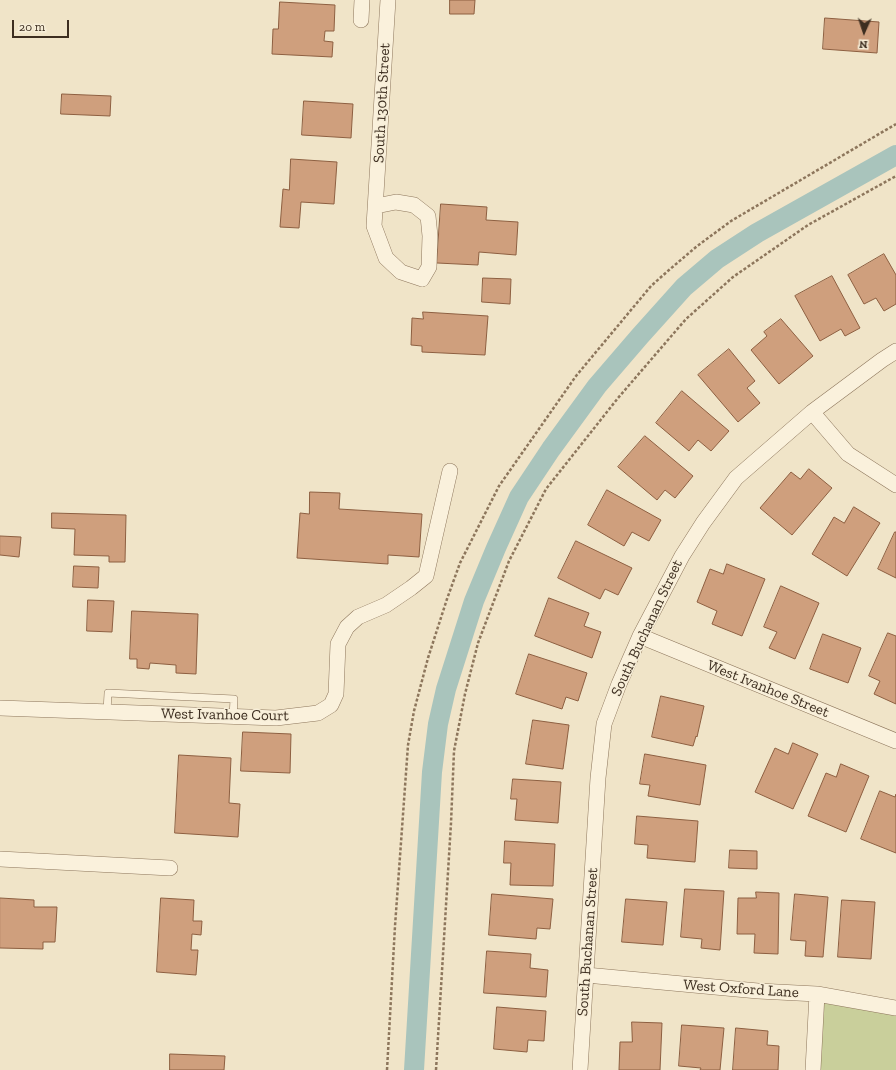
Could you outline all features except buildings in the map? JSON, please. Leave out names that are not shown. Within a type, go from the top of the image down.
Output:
[{"type":"street","points":[[361,20],[362,0]]},
{"type":"street","name":"South 130th Street","points":[[376,206],[396,202],[414,205],[428,216],[430,236],[429,267],[422,279],[401,272],[386,258],[374,226],[388,0]]},
{"type":"street","name":"South Buchanan Street","points":[[580,1070],[598,778],[604,724],[619,684],[640,636],[682,556],[703,523],[736,478],[812,412],[896,351]]},
{"type":"street","points":[[812,412],[848,454],[896,485]]},
{"type":"street","name":"West Ivanhoe Court","points":[[0,708],[276,718],[318,713],[331,704],[336,694],[338,644],[347,627],[358,617],[386,605],[426,576],[450,471]]},
{"type":"street","name":"West Ivanhoe Street","points":[[640,636],[896,741]]},
{"type":"street","points":[[0,859],[170,868]]},
{"type":"street","name":"West Oxford Lane","points":[[586,975],[758,991],[817,994],[896,1008]]},
{"type":"street","points":[[813,1070],[817,994]]},
{"type":"path","points":[[387,1070],[408,745],[414,711],[428,658],[460,563],[499,486],[576,376],[651,286],[696,247],[731,221],[896,124]]},
{"type":"path","points":[[436,1070],[454,751],[465,694],[478,643],[509,561],[546,489],[618,398],[686,320],[733,277],[808,225],[896,176]]},
{"type":"green space","points":[[817,994],[896,1008],[896,1070],[813,1070]]},
{"type":"waterway","points":[[414,1070],[432,772],[438,724],[446,689],[474,601],[519,497],[551,449],[597,386],[684,287],[717,259],[757,233],[896,155]]}]
